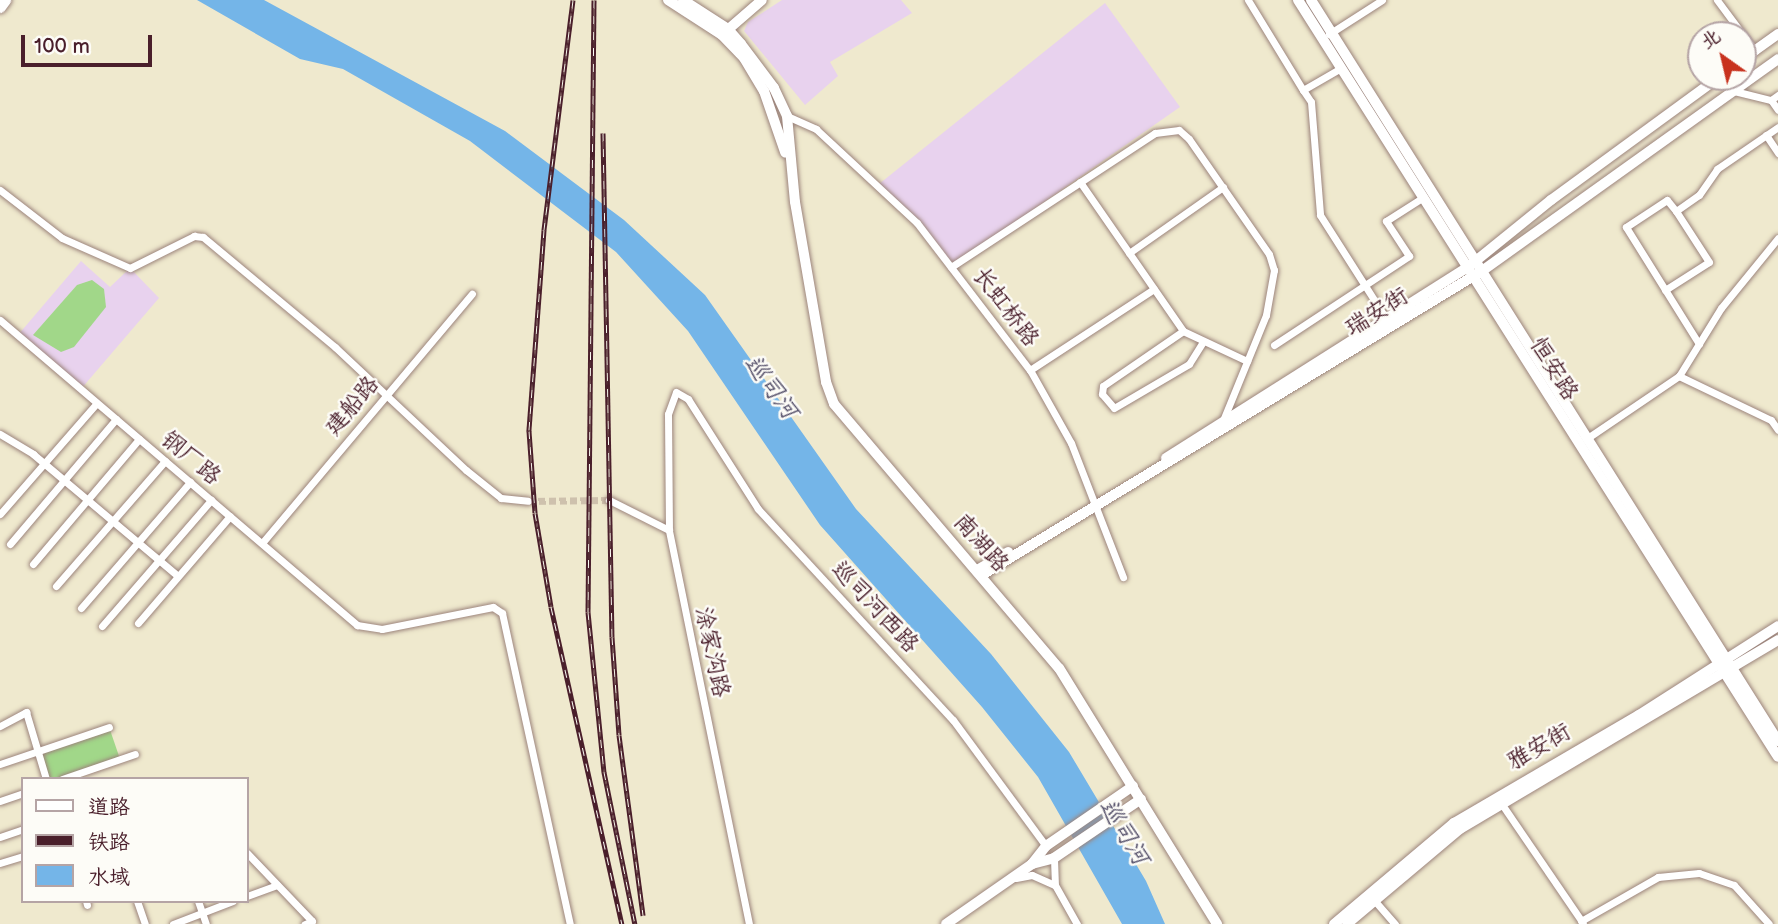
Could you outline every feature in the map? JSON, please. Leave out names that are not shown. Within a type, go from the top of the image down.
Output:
[{"type":"main road","points":[[0,8],[5,0]]},
{"type":"main road","name":"南湖路","points":[[668,0],[722,31],[759,79],[789,165]]},
{"type":"main road","name":"南湖路","points":[[683,0],[758,64],[787,116],[789,165],[826,382],[834,404],[1059,668],[1217,924]]},
{"type":"main road","points":[[722,31],[753,0]]},
{"type":"main road","points":[[722,31],[762,0]]},
{"type":"main road","name":"恒安路","points":[[1298,0],[1327,36],[1778,756]]},
{"type":"main road","name":"恒安路","points":[[1311,0],[1341,68],[1422,198],[1474,270]]},
{"type":"main road","points":[[1757,50],[1778,34]]},
{"type":"main road","name":"瑞安街","points":[[1757,74],[1778,59]]},
{"type":"main road","name":"瑞安街","points":[[1096,504],[1387,320],[1474,270],[1551,200],[1700,91]]},
{"type":"main road","name":"瑞安街","points":[[980,573],[1474,270],[1734,91]]},
{"type":"main road","name":"雅安街","points":[[1724,668],[1778,626]]},
{"type":"main road","name":"雅安街","points":[[1347,924],[1439,834],[1724,668],[1778,640]]},
{"type":"main road","name":"恒安路","points":[[1724,668],[1778,741]]},
{"type":"main road","points":[[946,924],[1032,864],[1046,846],[1133,786]]},
{"type":"main road","points":[[1032,864],[1054,858],[1141,799]]},
{"type":"main road","name":"雅安街","points":[[1334,924],[1374,900]]},
{"type":"street","points":[[1248,0],[1311,103],[1320,215],[1387,320]]},
{"type":"street","points":[[1327,36],[1382,0]]},
{"type":"street","points":[[1717,0],[1733,21]]},
{"type":"street","points":[[1303,90],[1341,68]]},
{"type":"street","points":[[1734,91],[1774,97],[1778,110]]},
{"type":"street","name":"长虹桥路","points":[[787,116],[816,129],[917,223],[1030,370],[1071,443],[1123,577]]},
{"type":"street","points":[[1676,211],[1699,195],[1717,169],[1778,127]]},
{"type":"street","points":[[951,267],[1166,129],[1179,130],[1189,139],[1269,254],[1274,270],[1274,291],[1222,423]]},
{"type":"street","points":[[1766,135],[1778,153]]},
{"type":"street","points":[[1080,182],[1183,331],[1202,343],[1247,361]]},
{"type":"street","points":[[1129,253],[1223,187]]},
{"type":"street","points":[[0,190],[62,237],[130,268],[194,236],[203,237],[335,346],[385,396],[501,498],[528,500]]},
{"type":"street","points":[[1274,345],[1409,256],[1385,221],[1422,198]]},
{"type":"street","points":[[1665,290],[1709,262],[1667,200],[1626,227],[1665,290],[1699,344]]},
{"type":"street","points":[[1580,443],[1679,376],[1721,308],[1778,238]]},
{"type":"street","points":[[1030,370],[1154,289]]},
{"type":"street","name":"建船路","points":[[262,543],[472,294]]},
{"type":"street","name":"钢厂路","points":[[0,320],[358,625],[382,629],[493,607],[502,614],[570,924]]},
{"type":"street","points":[[0,334],[7,326]]},
{"type":"street","points":[[1183,331],[1103,386],[1102,394],[1114,408],[1189,364],[1202,343]]},
{"type":"street","points":[[1679,376],[1771,420],[1778,430]]},
{"type":"street","name":"涂家沟路","points":[[681,392],[670,398],[668,414],[669,530],[749,924]]},
{"type":"street","name":"巡司河西路","points":[[681,392],[758,509],[953,720],[1046,846]]},
{"type":"street","points":[[0,514],[97,403]]},
{"type":"street","points":[[10,544],[116,419]]},
{"type":"street","points":[[0,434],[44,463],[178,576]]},
{"type":"street","points":[[33,565],[139,439]]},
{"type":"street","points":[[56,586],[165,461]]},
{"type":"street","points":[[80,608],[190,482]]},
{"type":"street","points":[[102,626],[211,500]]},
{"type":"street","points":[[609,500],[669,530]]},
{"type":"street","points":[[138,623],[230,516]]},
{"type":"street","points":[[0,726],[26,712],[45,777]]},
{"type":"street","points":[[0,764],[110,727]]},
{"type":"street","points":[[68,777],[135,754]]},
{"type":"street","points":[[0,801],[21,794]]},
{"type":"street","points":[[1500,800],[1582,923],[1658,877],[1699,873],[1734,885],[1769,924]]},
{"type":"street","points":[[0,837],[21,830]]},
{"type":"street","points":[[0,863],[21,857]]},
{"type":"street","points":[[249,858],[312,922],[305,924]]},
{"type":"street","points":[[1054,858],[1055,885],[1077,924]]},
{"type":"street","points":[[1010,880],[1031,875],[1055,885]]},
{"type":"street","points":[[248,896],[276,885]]},
{"type":"street","points":[[1374,900],[1395,924]]},
{"type":"street","points":[[138,903],[145,924]]},
{"type":"street","points":[[199,903],[206,924]]},
{"type":"street","points":[[173,924],[228,903]]},
{"type":"shaded area","points":[[782,0],[901,0],[912,13],[830,62],[838,76],[805,105],[744,31],[748,22]]},
{"type":"shaded area","points":[[1105,3],[1180,107],[951,267],[879,184]]},
{"type":"shaded area","points":[[81,261],[110,287],[130,268],[159,298],[81,389],[18,335]]},
{"type":"green space","points":[[92,280],[104,289],[106,307],[74,347],[61,352],[33,335],[77,285]]},
{"type":"green space","points":[[109,727],[120,759],[68,777],[45,777],[38,751]]},
{"type":"water","points":[[197,0],[264,0],[505,131],[624,220],[705,295],[856,509],[991,654],[1069,752],[1146,881],[1165,924],[1122,924],[1038,777],[982,707],[820,525],[688,331],[616,252],[470,141],[343,69],[300,59]]},
{"type":"tunnel","points":[[528,501],[609,500]]},
{"type":"railway","points":[[573,0],[544,230],[529,431],[535,513],[551,607],[622,924]]},
{"type":"railway","points":[[594,0],[588,612],[604,772],[635,924]]},
{"type":"railway","points":[[603,133],[612,637],[619,735],[643,915]]},
{"type":"water label","name":"巡司河","points":[[771,387]]},
{"type":"water label","name":"巡司河","points":[[1124,832]]}]
